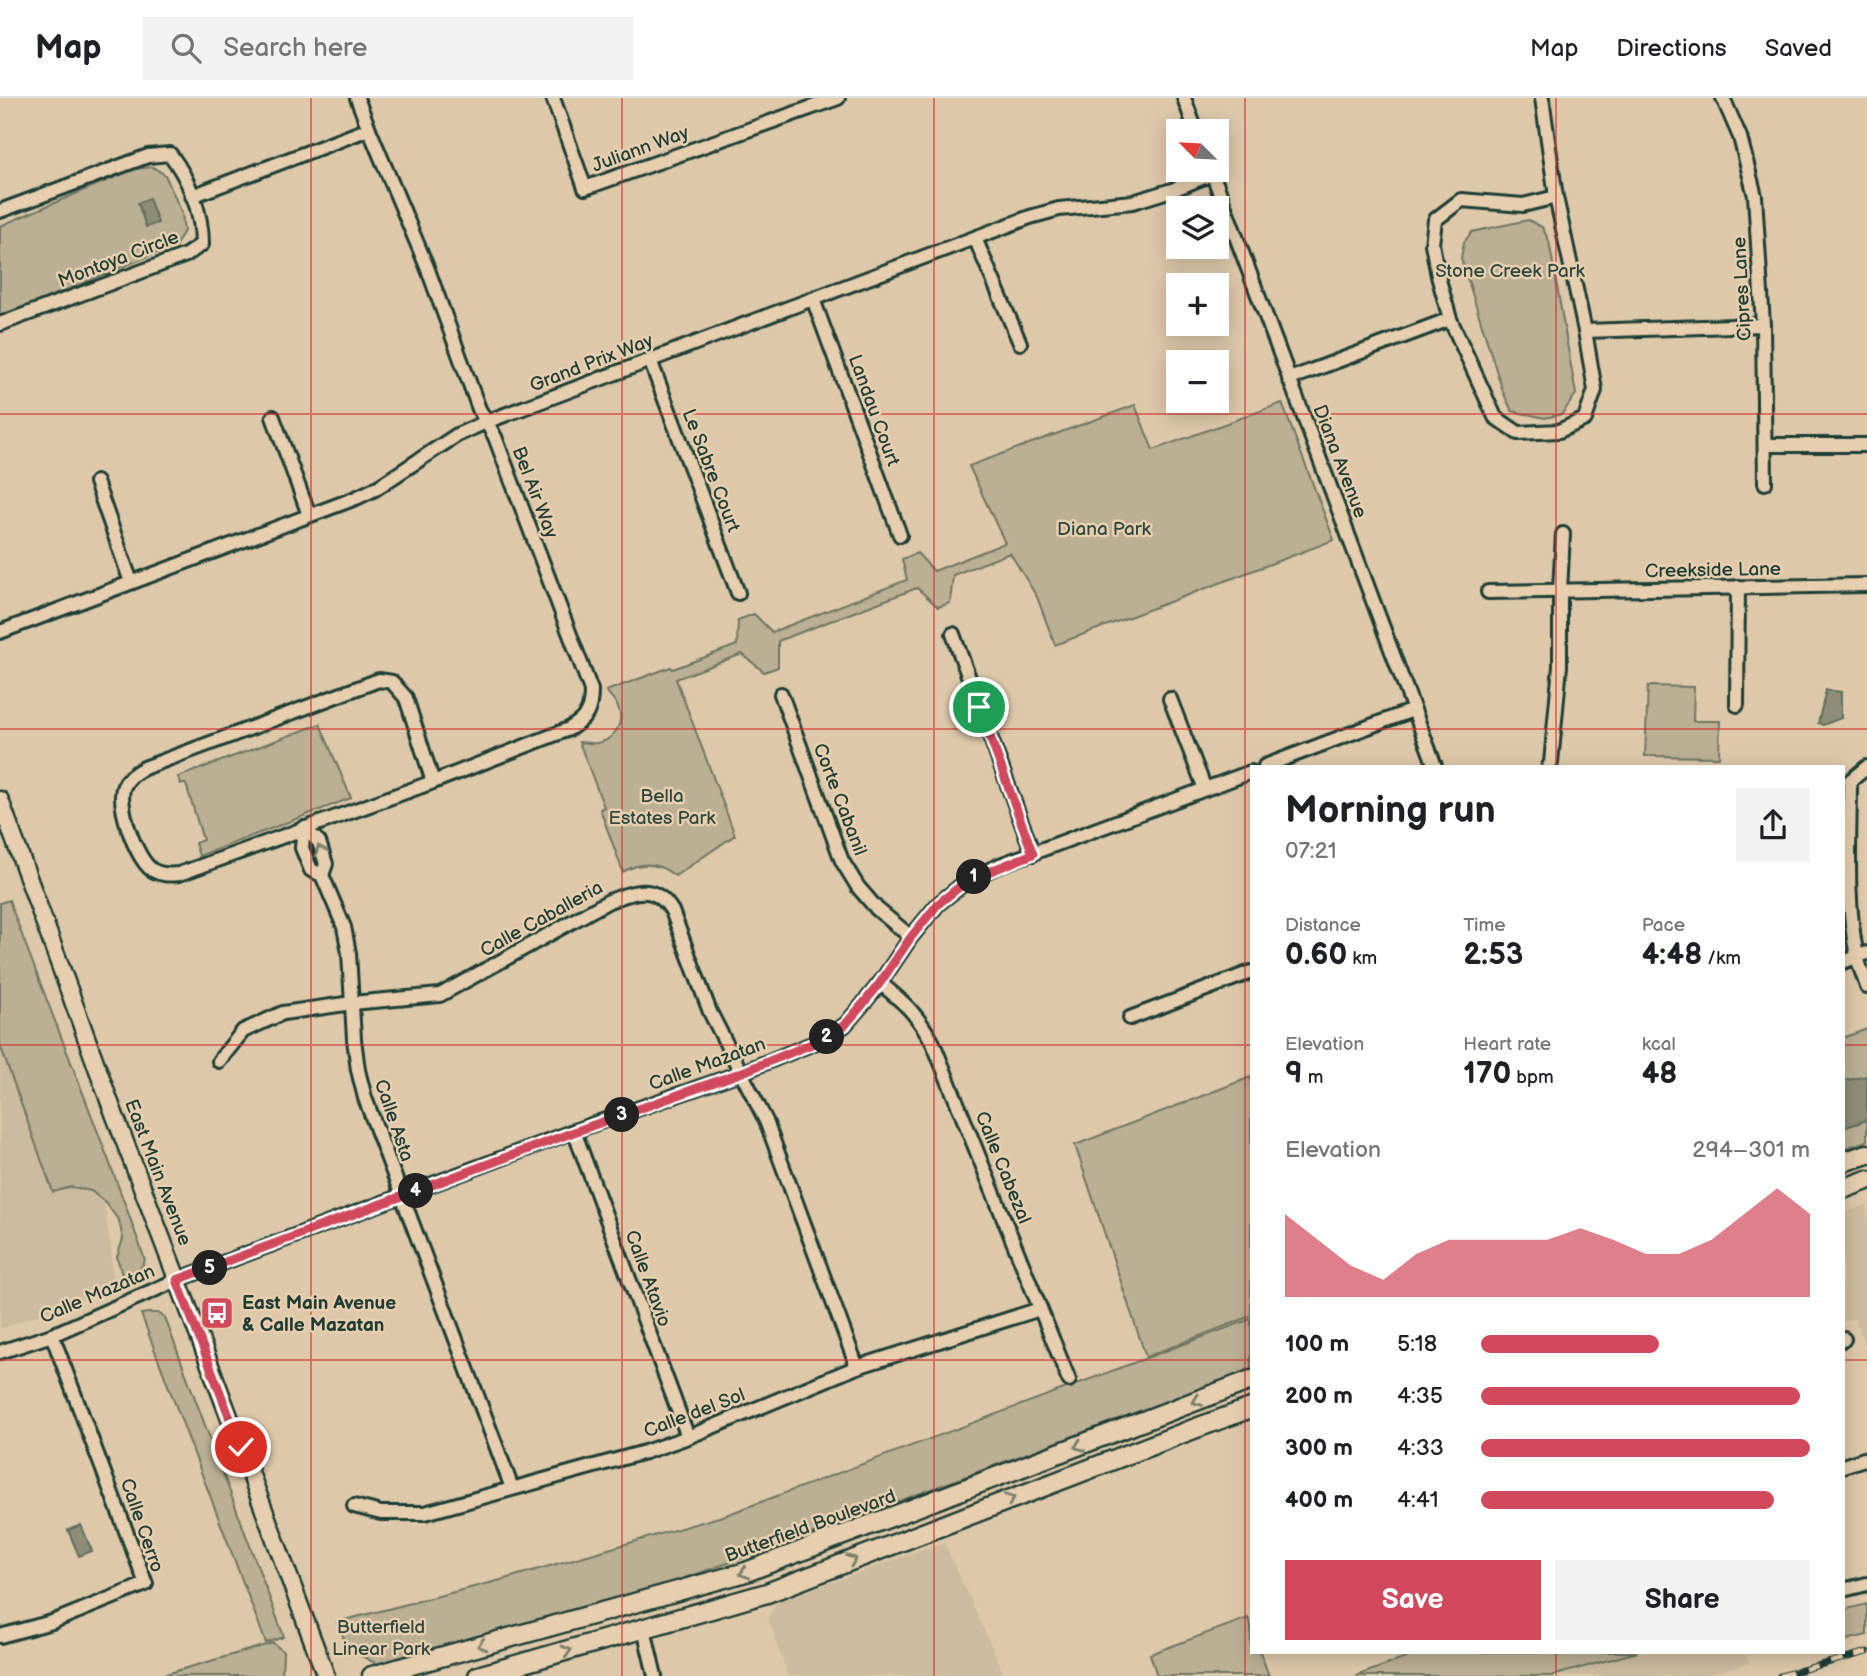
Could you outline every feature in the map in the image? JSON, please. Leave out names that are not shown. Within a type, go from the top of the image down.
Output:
[{"type":"main road","name":"East Main Avenue","points":[[0,800],[110,1103],[326,1676]]},
{"type":"main road","points":[[1845,1161],[1867,1154]]},
{"type":"main road","points":[[1845,1188],[1867,1180]]},
{"type":"main road","name":"Butterfield Boulevard","points":[[372,1676],[746,1572],[1250,1380]]},
{"type":"main road","points":[[478,1676],[767,1593],[1250,1408]]},
{"type":"street","name":"Bel Air Way","points":[[357,98],[426,267],[479,409],[495,438],[591,690],[588,713],[581,722],[569,729],[433,782],[179,874],[167,875],[154,871],[145,864],[139,855],[121,796],[132,774],[144,768],[379,680],[392,682],[406,698],[433,782]]},
{"type":"street","name":"Juliann Way","points":[[553,98],[585,188],[838,98]]},
{"type":"street","points":[[1184,98],[1192,119]]},
{"type":"street","points":[[1542,98],[1556,197],[1586,331],[1595,390],[1585,419],[1559,430],[1518,433],[1495,417],[1450,319],[1432,244],[1435,220],[1461,200],[1523,205],[1556,197]]},
{"type":"street","name":"Cipres Lane","points":[[1723,98],[1740,136],[1755,196],[1763,325],[1765,483]]},
{"type":"street","points":[[192,196],[369,130]]},
{"type":"street","name":"Montoya Circle","points":[[0,211],[148,156],[170,154],[183,171],[202,224],[202,244],[186,255],[0,324]]},
{"type":"street","name":"Grand Prix Way","points":[[0,632],[375,489],[457,435],[486,422],[1030,217],[1059,209],[1133,202],[1190,182]]},
{"type":"street","name":"Diana Avenue","points":[[1216,182],[1435,765]]},
{"type":"street","points":[[975,238],[1020,343]]},
{"type":"street","name":"Landau Court","points":[[813,299],[900,535]]},
{"type":"street","points":[[1289,379],[1450,319]]},
{"type":"street","points":[[1586,331],[1763,325]]},
{"type":"street","name":"Le Sabre Court","points":[[650,360],[738,593]]},
{"type":"street","points":[[273,417],[309,515]]},
{"type":"street","points":[[1766,446],[1867,445]]},
{"type":"street","points":[[96,482],[131,582]]},
{"type":"street","points":[[1550,765],[1560,666],[1563,534]]},
{"type":"street","name":"Creekside Lane","points":[[1488,592],[1867,585]]},
{"type":"street","points":[[1737,705],[1738,587]]},
{"type":"street","points":[[953,634],[1033,854]]},
{"type":"street","name":"Corte Cabanil","points":[[781,694],[842,861],[858,887],[877,909],[911,937]]},
{"type":"street","points":[[1170,699],[1205,789]]},
{"type":"street","points":[[1268,765],[1413,710]]},
{"type":"street","points":[[1867,766],[1850,781],[1850,910],[1867,987]]},
{"type":"street","name":"Calle Mazatan","points":[[0,1352],[52,1335],[177,1280],[740,1073],[819,1041],[845,1025],[880,983],[911,937],[938,904],[968,880],[1250,772]]},
{"type":"street","name":"Calle Asta","points":[[304,828],[303,848],[311,870],[321,875],[344,927],[350,963],[356,1059],[365,1098],[512,1488]]},
{"type":"street","name":"Calle Caballeria","points":[[352,1003],[440,995],[610,901],[642,891],[653,893],[666,901],[705,1000],[766,1121],[857,1367]]},
{"type":"street","points":[[1845,961],[1862,955]]},
{"type":"street","points":[[1130,1018],[1250,972]]},
{"type":"street","name":"Calle Cabezal","points":[[880,983],[907,1004],[933,1043],[1069,1380]]},
{"type":"street","points":[[219,1061],[243,1031],[283,1013],[352,1003]]},
{"type":"street","name":"Calle Atavio","points":[[574,1132],[688,1437]]},
{"type":"street","name":"Calle del Sol","points":[[354,1506],[381,1513],[425,1513],[645,1452],[857,1367],[1040,1309]]},
{"type":"street","name":"Calle Cerro","points":[[0,1636],[52,1622],[146,1584],[52,1335]]},
{"type":"street","points":[[1845,1465],[1867,1458]]},
{"type":"street","points":[[1845,1590],[1867,1584]]},
{"type":"street","points":[[644,1629],[655,1676]]},
{"type":"shaded area","points":[[149,198],[158,223],[146,227],[138,203]]},
{"type":"shaded area","points":[[1826,690],[1841,692],[1841,718],[1823,725],[1818,723]]},
{"type":"shaded area","points":[[0,941],[102,1189],[111,1249],[113,1287],[0,1329]]},
{"type":"shaded area","points":[[1867,1076],[1867,1120],[1845,1127],[1845,1081]]},
{"type":"shaded area","points":[[1867,1205],[1867,1349],[1855,1318],[1845,1321],[1845,1212]]},
{"type":"shaded area","points":[[81,1525],[92,1551],[79,1556],[68,1530]]},
{"type":"shaded area","points":[[944,1542],[1005,1676],[788,1676],[768,1618],[777,1602]]},
{"type":"shaded area","points":[[1631,1654],[1745,1654],[1749,1663],[1702,1676],[1554,1676]]},
{"type":"green space","points":[[153,167],[165,175],[182,213],[184,231],[176,245],[0,317],[0,226],[134,169]]},
{"type":"green space","name":"Stone Creek Park","points":[[1528,220],[1542,227],[1549,241],[1576,394],[1562,414],[1545,418],[1512,411],[1503,392],[1461,258],[1464,242],[1472,232]]},
{"type":"green space","name":"Diana Park","points":[[1282,403],[1334,540],[1055,645],[1037,597],[1010,553],[953,575],[950,603],[938,607],[917,588],[778,641],[778,667],[764,672],[742,654],[676,679],[735,835],[675,876],[662,868],[649,865],[636,866],[623,872],[600,809],[604,807],[579,742],[602,742],[612,736],[618,727],[618,707],[606,691],[737,645],[738,620],[754,614],[772,632],[907,580],[902,559],[917,553],[934,571],[1005,543],[969,466],[1135,405],[1153,450]]},
{"type":"green space","points":[[1648,686],[1694,687],[1693,721],[1720,721],[1719,757],[1645,756]]},
{"type":"green space","points":[[320,724],[351,798],[199,856],[195,843],[203,840],[186,784],[181,784],[178,777]]},
{"type":"green space","points":[[9,900],[145,1260],[138,1273],[123,1279],[117,1257],[123,1239],[119,1221],[106,1203],[91,1191],[71,1187],[53,1192],[0,1045],[0,903]]},
{"type":"green space","points":[[1867,1029],[1867,1141],[1845,1148],[1845,1037]]},
{"type":"green space","points":[[1250,1077],[1250,1316],[1146,1357],[1075,1145]]},
{"type":"green space","points":[[158,1313],[165,1318],[284,1637],[266,1643],[141,1314]]},
{"type":"green space","name":"Butterfield Linear Park","points":[[1250,1319],[1250,1370],[800,1538],[673,1582],[377,1664],[349,1650],[337,1622],[501,1580],[726,1515]]},
{"type":"green space","points":[[1867,1604],[1867,1635],[1845,1640],[1845,1610]]},
{"type":"green space","points":[[1248,1618],[1250,1654],[1261,1654],[1269,1676],[1157,1676],[1150,1654]]},
{"type":"green space","name":"Butterfield Linear Park","points":[[273,1643],[283,1651],[282,1676],[159,1676]]},
{"type":"green space","points":[[1416,1654],[1630,1654],[1552,1676],[1356,1676]]},
{"type":"railway","points":[[1780,1676],[1867,1652]]},
{"type":"place","name":"East Main Avenue & Calle Mazatan","points":[[217,1313]]},
{"type":"route","points":[[241,1447],[177,1280],[740,1073],[819,1041],[845,1025],[880,983],[911,937],[938,904],[968,880],[1033,854],[979,707]]},
{"type":"park label","name":"Bella Estates Park","points":[[662,806]]}]
